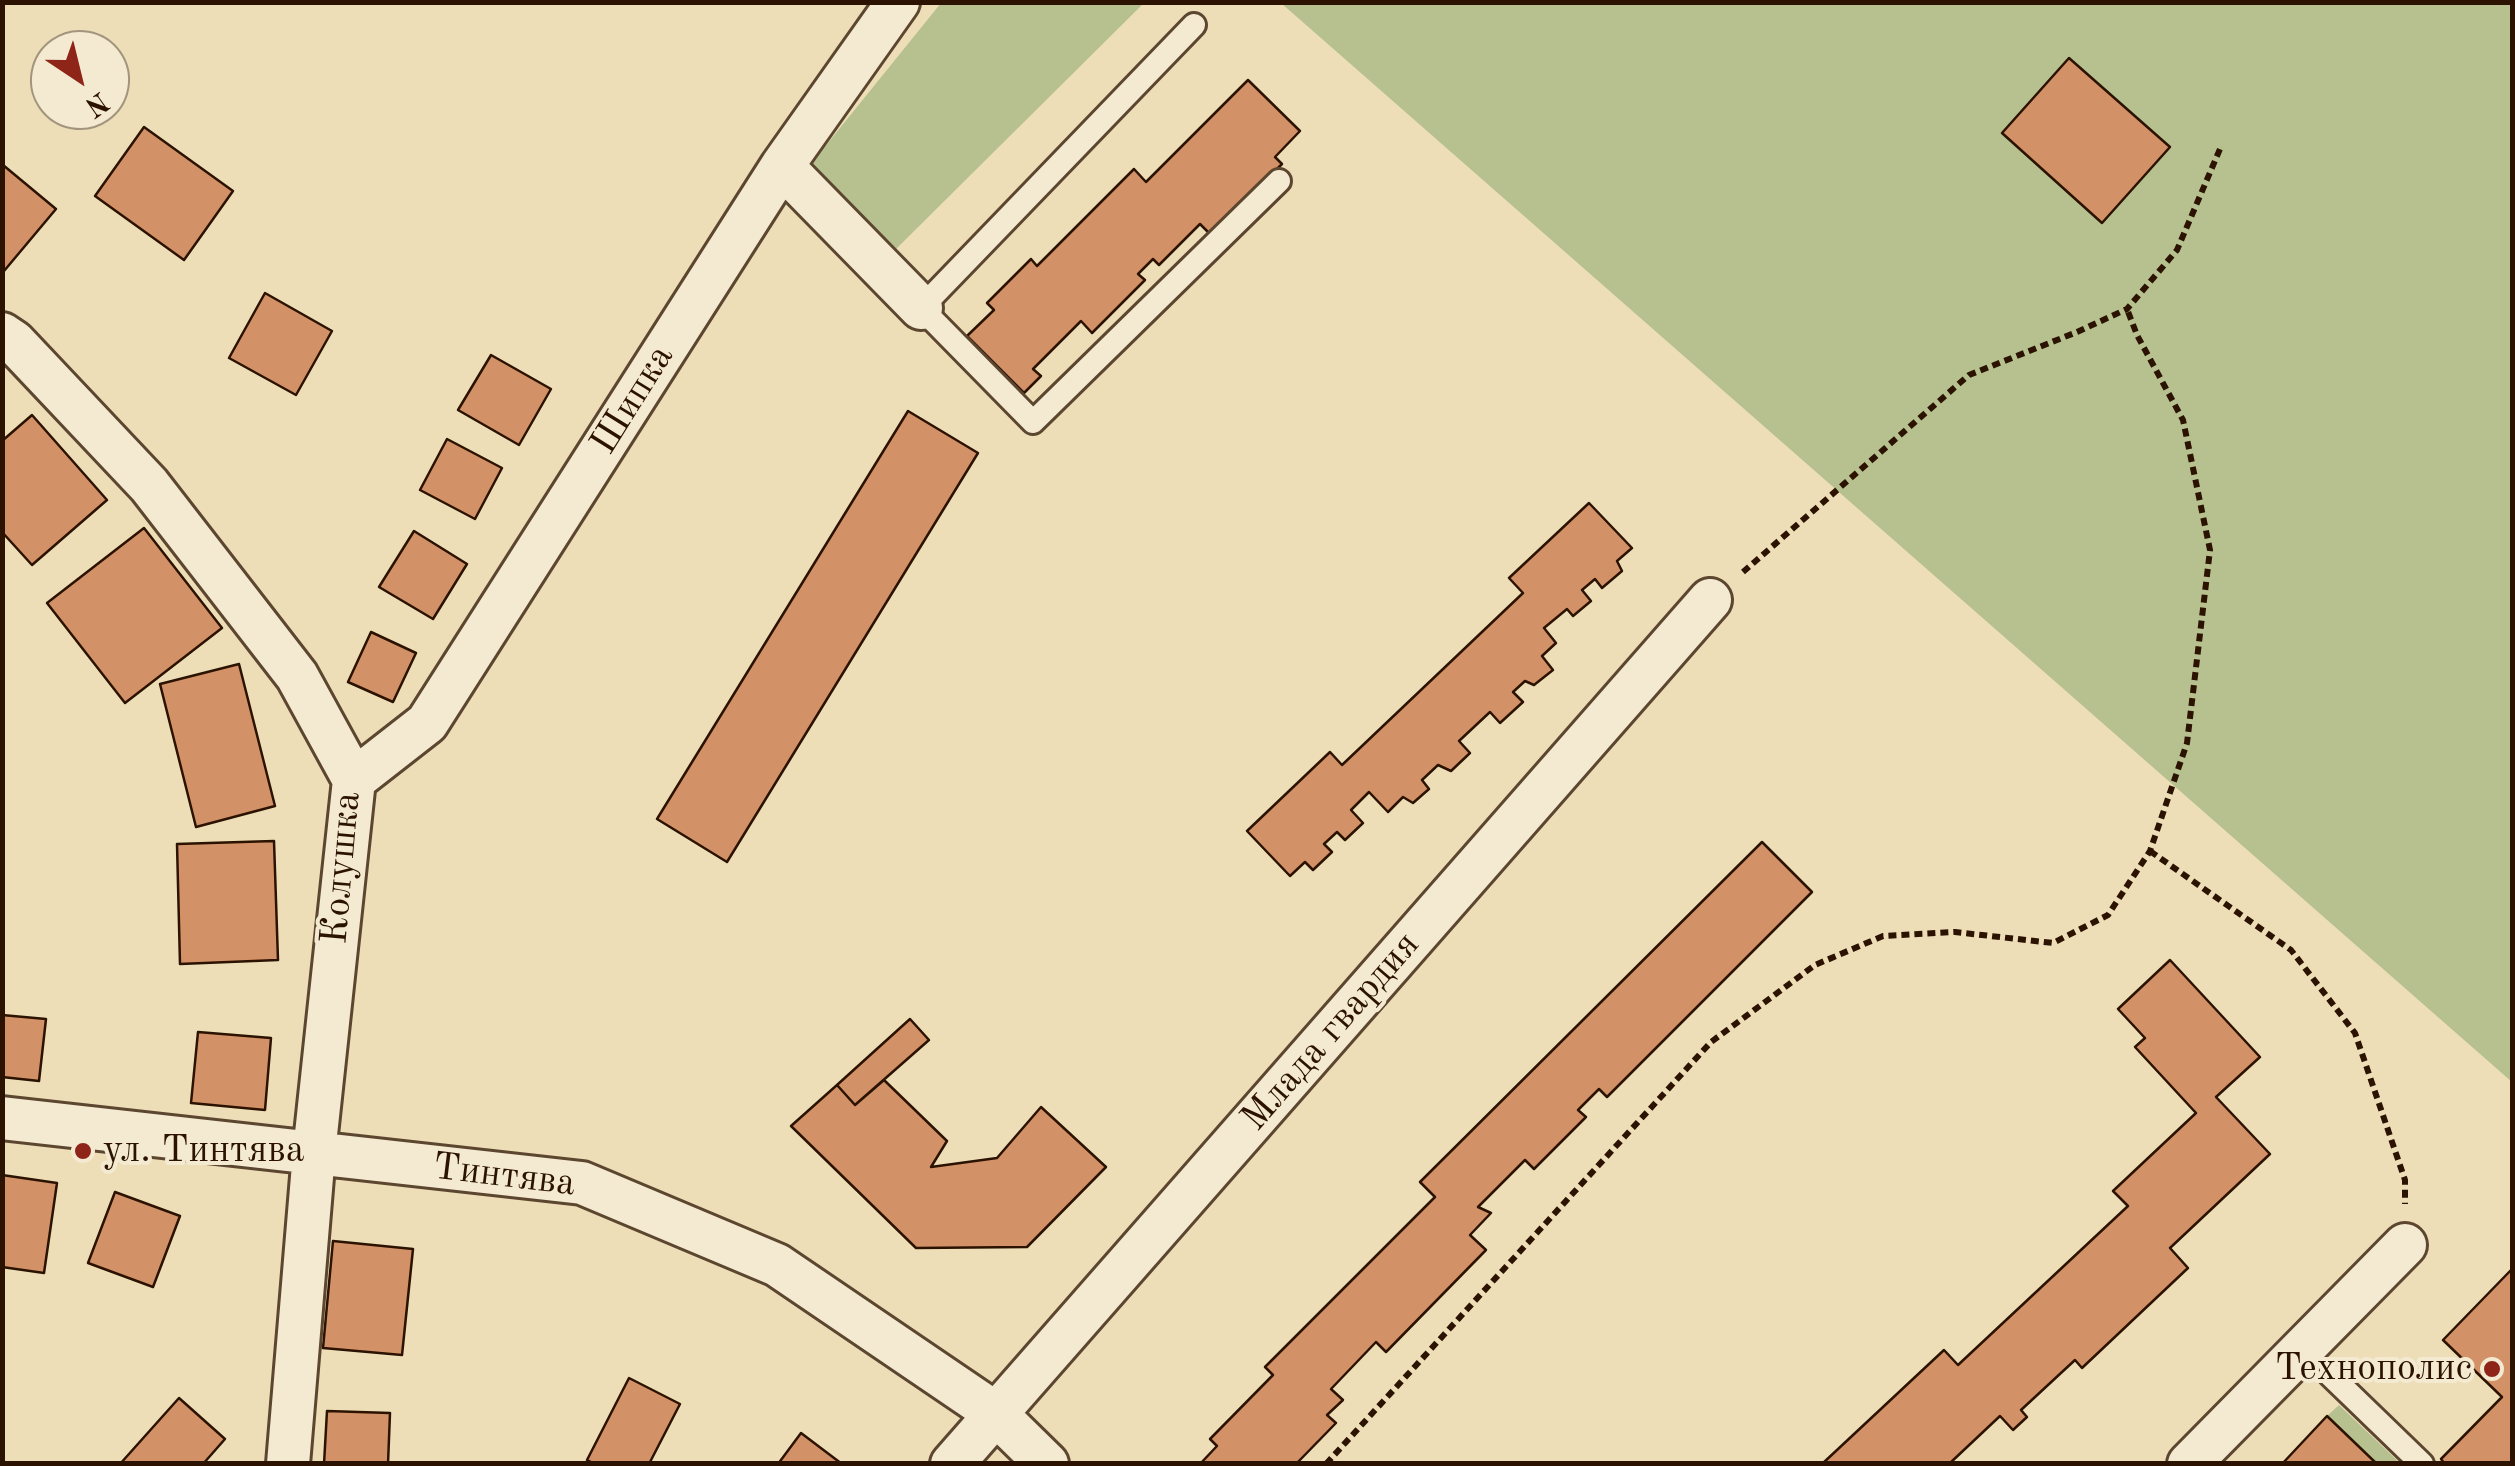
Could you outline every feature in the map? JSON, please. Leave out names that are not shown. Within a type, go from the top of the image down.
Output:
[{"type":"street","name":"Шипка","points":[[354,780],[427,723],[782,166],[898,2]]},
{"type":"street","points":[[782,166],[921,308]]},
{"type":"street","name":"Колушка","points":[[2,334],[14,342],[149,485],[297,676],[354,780],[314,1153],[288,1464]]},
{"type":"street","name":"Млада гвардия","points":[[952,1464],[1710,600]]},
{"type":"street","name":"Тинтява","points":[[2,1118],[582,1183],[777,1265],[996,1413],[1047,1464]]},
{"type":"street","points":[[2188,1464],[2405,1245]]},
{"type":"lane","points":[[1194,24],[921,308],[1032,422],[1279,181]]},
{"type":"lane","points":[[2330,1376],[2422,1464]]},
{"type":"path","points":[[1710,600],[1970,375],[2127,308],[2176,250],[2220,149]]},
{"type":"path","points":[[1326,1464],[1711,1042],[1816,966],[1883,936],[1955,932],[2052,943],[2108,914],[2150,851],[2186,743],[2210,550],[2184,420],[2137,335],[2127,308]]},
{"type":"path","points":[[2150,851],[2292,950],[2354,1033],[2405,1180],[2405,1245]]},
{"type":"green space","points":[[941,3],[1144,3],[894,251],[806,170]]},
{"type":"green space","points":[[1281,3],[2512,3],[2512,1082]]},
{"type":"green space","points":[[2339,1405],[2400,1463],[2377,1463],[2327,1416]]},
{"type":"building","points":[[2069,58],[2170,147],[2102,223],[2002,133]]},
{"type":"building","points":[[1248,80],[1300,131],[1275,157],[1282,164],[1211,235],[1200,224],[1159,265],[1153,259],[1138,274],[1145,280],[1092,333],[1081,321],[1033,369],[1041,376],[1024,393],[967,336],[994,310],[987,303],[1031,259],[1037,266],[1134,169],[1146,182]]},
{"type":"building","points":[[144,127],[233,191],[184,260],[95,196]]},
{"type":"building","points":[[3,165],[56,209],[4,271],[2,270]]},
{"type":"building","points":[[265,293],[332,331],[296,395],[229,358]]},
{"type":"building","points":[[491,355],[551,389],[519,445],[458,410]]},
{"type":"building","points":[[908,411],[978,453],[727,862],[657,819]]},
{"type":"building","points":[[32,415],[107,500],[32,565],[2,532],[2,441]]},
{"type":"building","points":[[447,439],[502,468],[475,519],[420,490]]},
{"type":"building","points":[[1589,503],[1632,548],[1617,561],[1622,571],[1602,588],[1595,579],[1582,590],[1591,601],[1573,616],[1567,609],[1544,628],[1556,643],[1542,656],[1553,670],[1534,685],[1525,681],[1513,692],[1523,702],[1500,723],[1490,712],[1459,741],[1470,753],[1451,771],[1438,765],[1422,780],[1429,789],[1413,803],[1403,797],[1388,812],[1369,792],[1351,810],[1363,823],[1345,840],[1337,832],[1324,844],[1332,852],[1313,870],[1305,862],[1290,876],[1247,831],[1330,752],[1342,765],[1523,593],[1509,578]]},
{"type":"building","points":[[144,528],[222,628],[125,703],[47,603]]},
{"type":"building","points":[[414,531],[467,564],[433,619],[379,587]]},
{"type":"building","points":[[371,632],[416,653],[393,702],[348,682]]},
{"type":"building","points":[[239,664],[275,806],[196,827],[160,684]]},
{"type":"building","points":[[274,841],[278,960],[180,964],[177,844]]},
{"type":"building","points":[[1762,842],[1812,892],[1607,1097],[1599,1089],[1578,1110],[1586,1117],[1534,1169],[1525,1160],[1478,1207],[1491,1213],[1470,1235],[1486,1250],[1386,1352],[1376,1342],[1331,1389],[1343,1400],[1327,1415],[1336,1423],[1296,1464],[1200,1464],[1217,1446],[1210,1439],[1273,1375],[1265,1367],[1435,1197],[1420,1182]]},
{"type":"building","points":[[2170,960],[2260,1057],[2216,1097],[2270,1154],[2170,1248],[2188,1268],[2082,1368],[2075,1360],[2021,1410],[2027,1417],[2013,1430],[2000,1416],[1949,1464],[1822,1464],[1944,1350],[1958,1365],[2128,1206],[2113,1191],[2196,1113],[2135,1047],[2145,1038],[2118,1009]]},
{"type":"building","points":[[2,1015],[46,1019],[39,1081],[2,1077]]},
{"type":"building","points":[[910,1019],[929,1040],[855,1105],[837,1085]]},
{"type":"building","points":[[198,1032],[271,1038],[265,1110],[191,1103]]},
{"type":"building","points":[[884,1080],[947,1141],[931,1167],[997,1158],[1041,1107],[1106,1167],[1027,1247],[916,1248],[791,1126],[837,1085],[855,1105]]},
{"type":"building","points":[[2,1175],[57,1183],[44,1273],[2,1267]]},
{"type":"building","points":[[115,1192],[180,1216],[153,1287],[88,1263]]},
{"type":"building","points":[[333,1241],[413,1249],[402,1355],[323,1348]]},
{"type":"building","name":"Технополис","points":[[2512,1269],[2512,1464],[2445,1464],[2441,1459],[2502,1397],[2443,1340]]},
{"type":"building","points":[[629,1378],[680,1404],[649,1464],[595,1464],[587,1460]]},
{"type":"building","points":[[179,1398],[225,1439],[203,1464],[120,1464]]},
{"type":"building","points":[[327,1411],[390,1413],[388,1464],[324,1464]]},
{"type":"building","points":[[2327,1416],[2377,1464],[2282,1464]]},
{"type":"building","points":[[801,1433],[842,1464],[778,1464]]},
{"type":"place","name":"ул. Тинтява","points":[[83,1151]]},
{"type":"place","name":"Технополис","points":[[2492,1369]]}]
